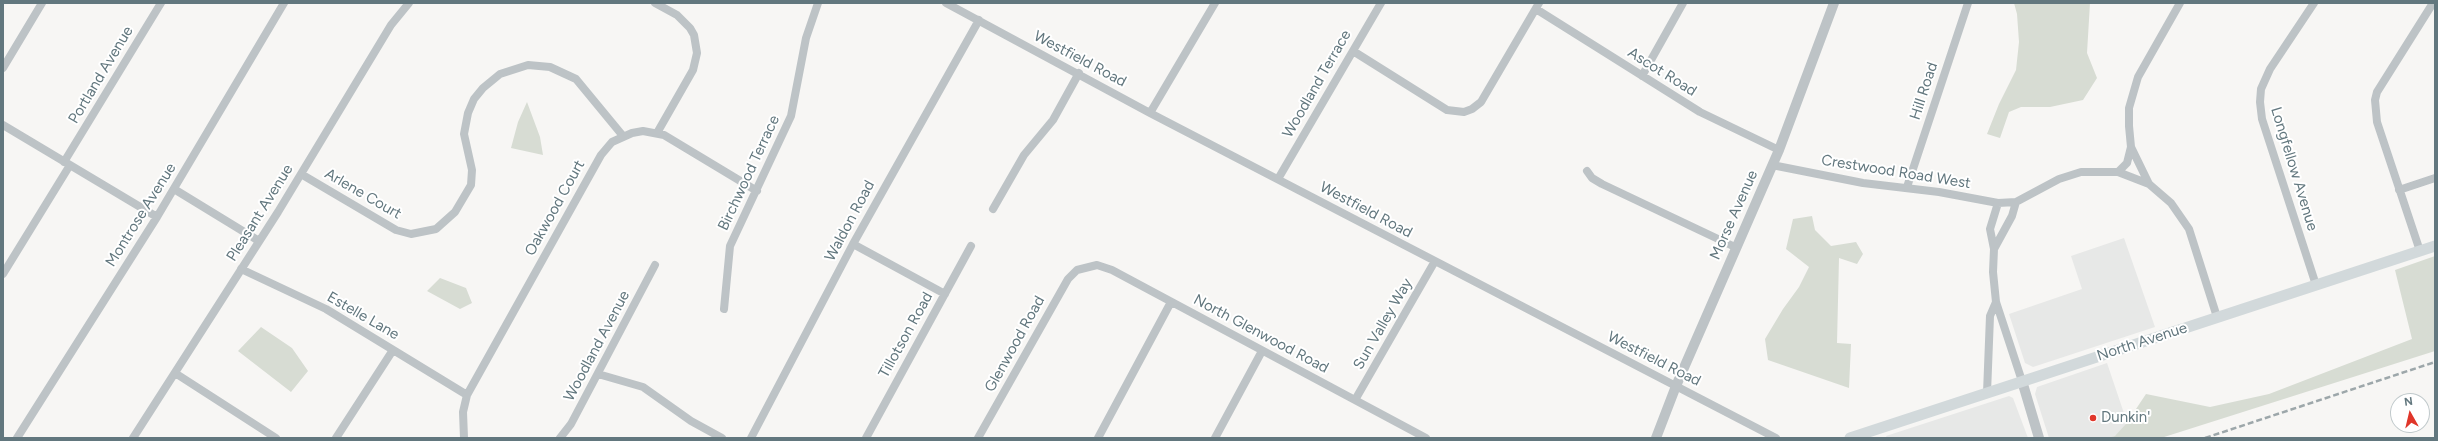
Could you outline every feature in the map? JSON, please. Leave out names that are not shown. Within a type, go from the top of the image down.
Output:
[{"type":"main road","name":"North Avenue","points":[[1850,438],[2435,246]]},
{"type":"street","points":[[3,68],[42,3]]},
{"type":"street","name":"Portland Avenue","points":[[3,274],[161,3]]},
{"type":"street","name":"Montrose Avenue","points":[[17,438],[157,217],[284,3]]},
{"type":"street","name":"Pleasant Avenue","points":[[133,438],[301,174],[391,25],[409,3]]},
{"type":"street","points":[[655,3],[677,15],[687,24],[694,35],[697,53],[693,70],[658,133]]},
{"type":"street","name":"Birchwood Terrace","points":[[724,309],[730,246],[791,116],[806,38],[818,3]]},
{"type":"street","name":"Westfield Road","points":[[946,3],[1150,112],[1776,438]]},
{"type":"street","points":[[1150,112],[1216,3]]},
{"type":"street","name":"Woodland Terrace","points":[[1278,179],[1381,3]]},
{"type":"street","points":[[1642,76],[1683,3]]},
{"type":"street","name":"Morse Avenue","points":[[1656,438],[1676,386],[1735,247],[1779,150],[1834,3]]},
{"type":"street","name":"Hill Road","points":[[1907,187],[1968,3]]},
{"type":"street","points":[[2149,184],[2131,147],[2128,126],[2132,93],[2138,77],[2180,3]]},
{"type":"street","name":"Longfellow Avenue","points":[[2314,3],[2270,69],[2261,89],[2260,102],[2262,119],[2316,284]]},
{"type":"street","points":[[2420,251],[2377,122],[2375,100],[2377,92],[2433,3]]},
{"type":"street","points":[[1353,51],[1447,110],[1464,112],[1472,109],[1481,102],[1538,6]]},
{"type":"street","name":"Ascot Road","points":[[1538,6],[1642,76],[1700,112],[1779,150]]},
{"type":"street","name":"Waldon Road","points":[[751,438],[853,244],[979,20]]},
{"type":"street","name":"Arlene Court","points":[[301,174],[396,230],[411,234],[436,229],[455,212],[471,185],[472,170],[466,149],[464,134],[468,113],[474,99],[494,78],[507,71],[528,65],[550,67],[576,79],[623,136]]},
{"type":"street","points":[[993,209],[1024,155],[1053,120],[1079,73]]},
{"type":"street","points":[[3,126],[157,217]]},
{"type":"street","name":"Oakwood Court","points":[[464,438],[464,412],[467,395],[601,155],[612,142],[623,136],[643,131],[658,133],[670,137],[757,191]]},
{"type":"street","points":[[2118,172],[2127,163],[2131,147]]},
{"type":"street","name":"Crestwood Road West","points":[[1772,165],[1863,183],[1907,187],[1998,203],[2016,202]]},
{"type":"street","points":[[1587,171],[1592,178],[1602,184],[1735,247]]},
{"type":"street","points":[[1994,249],[2012,216],[2016,202],[2071,174],[2103,171],[2118,172],[2149,184],[2174,206],[2190,229],[2217,317]]},
{"type":"street","points":[[2399,190],[2435,178]]},
{"type":"street","points":[[174,189],[259,241]]},
{"type":"street","points":[[1998,203],[1990,229],[1994,249],[1992,272],[1996,302],[2039,438]]},
{"type":"street","points":[[853,244],[945,294]]},
{"type":"street","name":"Tillotson Road","points":[[866,438],[971,246]]},
{"type":"street","name":"Sun Valley Way","points":[[1355,400],[1435,261]]},
{"type":"street","name":"Woodland Avenue","points":[[560,438],[571,424],[655,265]]},
{"type":"street","name":"North Glenwood Road","points":[[1081,268],[1090,265],[1106,267],[1426,438]]},
{"type":"street","name":"Glenwood Road","points":[[978,438],[1068,279],[1081,268]]},
{"type":"street","name":"Estelle Lane","points":[[241,269],[326,309],[467,395]]},
{"type":"street","points":[[1098,438],[1171,302]]},
{"type":"street","points":[[1987,393],[1990,316],[1996,302]]},
{"type":"street","points":[[336,438],[393,350]]},
{"type":"street","points":[[1215,438],[1262,350]]},
{"type":"street","points":[[175,373],[276,438]]},
{"type":"street","points":[[598,374],[644,388],[691,422],[722,438]]},
{"type":"shaded area","points":[[2014,3],[2090,3],[2087,53],[2097,78],[2083,100],[2050,107],[2021,107],[2009,112],[2000,138],[1987,134],[1999,104],[2016,70],[2019,42],[2017,14]]},
{"type":"shaded area","points":[[527,102],[540,137],[543,155],[511,148],[518,122]]},
{"type":"shaded area","points":[[1812,216],[1815,230],[1831,246],[1856,242],[1863,254],[1857,264],[1839,258],[1837,343],[1851,344],[1849,388],[1768,360],[1765,339],[1783,309],[1799,287],[1809,267],[1786,249],[1793,219]]},
{"type":"shaded area","points":[[2124,238],[2155,327],[2033,367],[2025,363],[2009,314],[2082,289],[2071,256]]},
{"type":"shaded area","points":[[2435,256],[2435,351],[2161,438],[2108,438],[2115,436],[2126,424],[2146,394],[2210,407],[2269,394],[2412,339],[2395,270]]},
{"type":"shaded area","points":[[440,278],[466,288],[472,303],[460,309],[427,291]]},
{"type":"shaded area","points":[[261,327],[292,348],[308,371],[291,392],[238,351]]},
{"type":"shaded area","points":[[2107,363],[2130,431],[2109,438],[2049,438],[2035,394],[2037,387]]},
{"type":"shaded area","points":[[2009,396],[2013,398],[2028,438],[1887,438],[1886,436]]},
{"type":"railway","points":[[2205,438],[2435,362]]},
{"type":"place","name":"Dunkin'","points":[[2093,418]]}]
